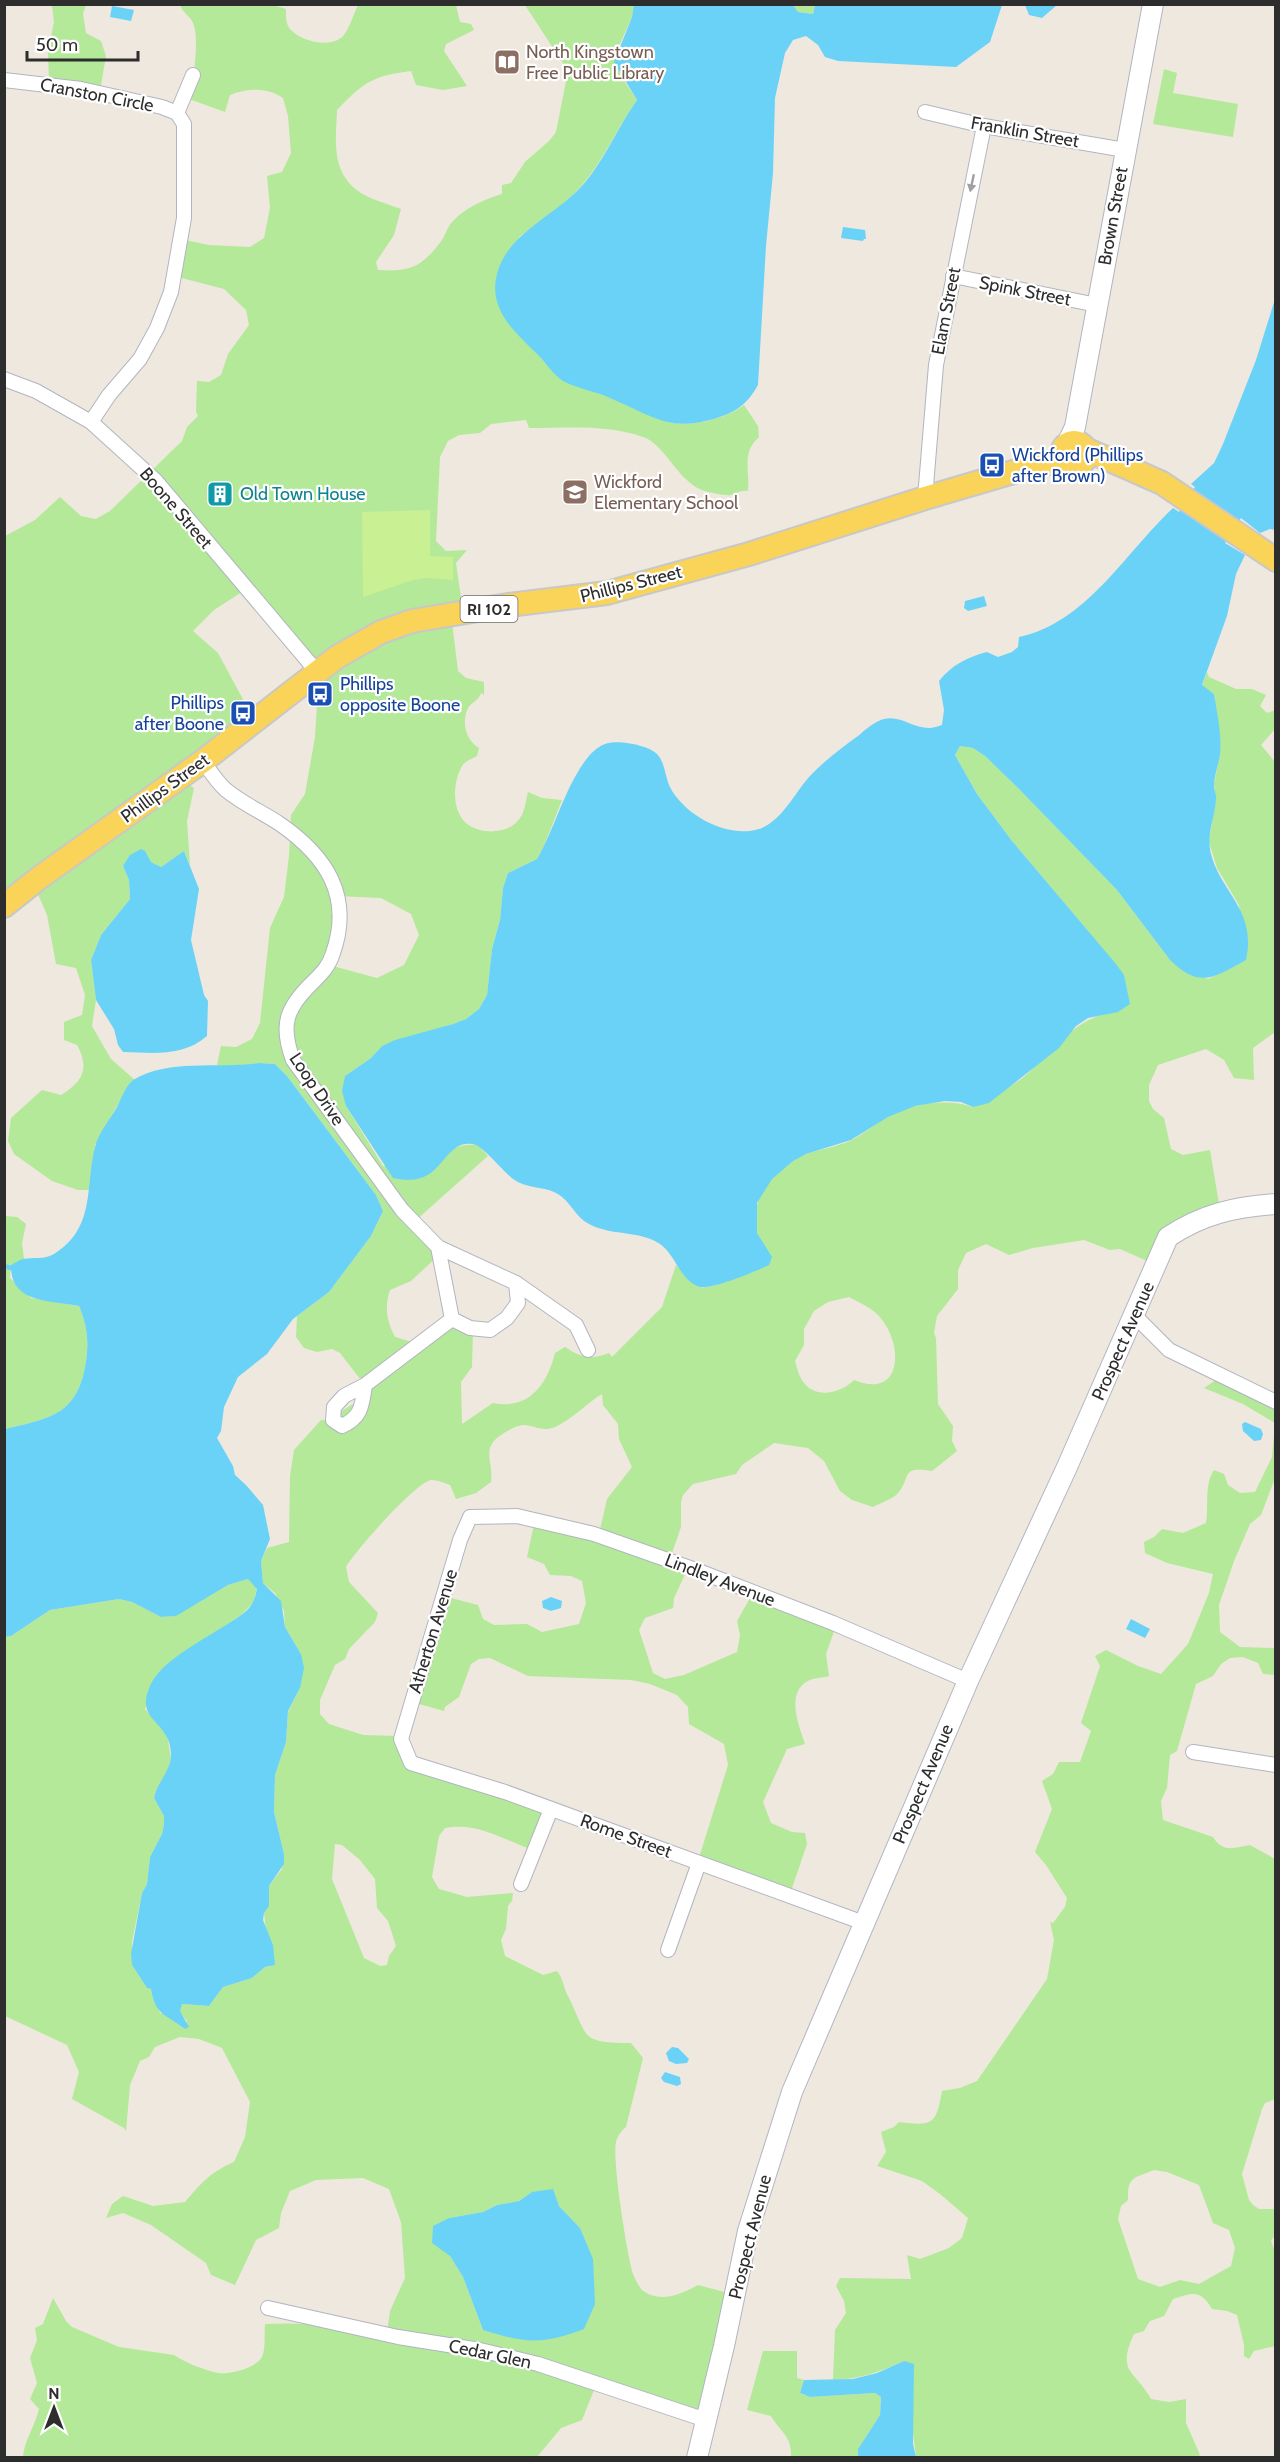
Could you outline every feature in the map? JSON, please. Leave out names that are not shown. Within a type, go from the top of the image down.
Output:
[{"type":"main road","name":"Phillips Street","points":[[4,906],[39,878],[203,761],[337,657],[381,632],[412,621],[508,605],[607,593],[749,554],[1074,451]]},
{"type":"main road","points":[[1074,451],[1126,465],[1162,483],[1275,560]]},
{"type":"street","name":"Brown Street","points":[[1074,451],[1097,305],[1153,4]]},
{"type":"street","points":[[177,113],[193,75]]},
{"type":"street","name":"Cranston Circle","points":[[4,80],[81,89],[162,106],[177,113],[181,118],[185,133],[184,218],[171,292],[157,328],[140,359],[109,395],[91,422]]},
{"type":"street","name":"Franklin Street","points":[[925,112],[984,126],[1125,150]]},
{"type":"street","name":"Elam Street","points":[[925,498],[936,365],[984,126]]},
{"type":"street","name":"Spink Street","points":[[953,276],[1097,305]]},
{"type":"street","name":"Boone Street","points":[[4,379],[36,391],[91,422],[156,481],[318,673]]},
{"type":"street","name":"Loop Drive","points":[[203,761],[224,788],[249,807],[279,823],[308,845],[335,882],[339,904],[337,941],[329,966],[291,1009],[286,1024],[286,1040],[293,1060],[402,1210],[438,1247],[516,1283],[576,1325],[588,1350]]},
{"type":"street","name":"Prospect Avenue","points":[[697,2457],[748,2231],[792,2092],[968,1681],[1168,1237],[1204,1217],[1229,1210],[1275,1204]]},
{"type":"street","points":[[438,1247],[452,1319],[470,1329],[490,1330],[507,1318],[518,1303],[516,1283]]},
{"type":"street","points":[[1134,1315],[1170,1350],[1275,1402]]},
{"type":"street","points":[[365,1385],[452,1319]]},
{"type":"street","name":"Lindley Avenue","points":[[467,1523],[470,1517],[517,1516],[594,1534],[796,1609],[968,1681]]},
{"type":"street","name":"Atherton Avenue","points":[[401,1739],[467,1523]]},
{"type":"street","name":"Rome Street","points":[[401,1739],[411,1762],[505,1792],[864,1923]]},
{"type":"street","points":[[1193,1752],[1275,1765]]},
{"type":"street","points":[[521,1884],[551,1809]]},
{"type":"street","points":[[668,1950],[699,1863]]},
{"type":"street","name":"Cedar Glen","points":[[268,2308],[387,2335],[480,2349],[538,2364],[706,2420]]},
{"type":"green space","points":[[52,5],[86,5],[83,14],[86,33],[101,41],[106,56],[100,91],[49,82],[48,51],[54,22]]},
{"type":"green space","points":[[180,5],[273,5],[286,9],[288,26],[297,35],[311,41],[325,43],[344,35],[358,5],[456,5],[460,22],[471,24],[474,30],[446,44],[444,51],[467,86],[443,90],[416,85],[411,71],[387,75],[362,87],[337,110],[337,156],[344,176],[361,193],[401,209],[394,235],[376,262],[378,270],[399,270],[422,262],[442,240],[453,221],[463,212],[489,198],[502,194],[502,185],[511,183],[525,162],[556,132],[568,71],[525,5],[634,5],[632,17],[619,46],[621,76],[637,100],[587,179],[555,210],[519,237],[541,358],[564,378],[660,419],[684,424],[698,423],[726,415],[744,405],[758,426],[759,437],[753,443],[748,456],[748,491],[731,495],[708,492],[698,488],[681,474],[651,441],[615,430],[529,428],[526,420],[491,424],[480,433],[459,435],[448,441],[440,457],[436,541],[446,551],[467,550],[456,563],[463,611],[451,614],[458,671],[466,678],[484,682],[484,695],[481,693],[466,713],[466,731],[471,741],[479,748],[477,756],[465,763],[459,772],[455,787],[458,810],[461,817],[472,827],[494,831],[509,828],[515,824],[522,815],[528,792],[542,798],[562,800],[537,859],[508,873],[503,888],[500,920],[492,949],[487,995],[479,1009],[466,1019],[453,1024],[382,1046],[371,1058],[345,1076],[346,1106],[383,1166],[432,1172],[451,1151],[469,1145],[478,1145],[488,1156],[415,1221],[440,1254],[411,1281],[390,1290],[387,1302],[388,1320],[395,1337],[426,1346],[453,1321],[473,1329],[472,1367],[461,1382],[462,1424],[493,1403],[517,1403],[526,1399],[541,1385],[552,1365],[555,1353],[565,1347],[587,1357],[609,1353],[612,1357],[662,1307],[676,1265],[702,1288],[755,1271],[771,1257],[757,1233],[756,1208],[767,1185],[784,1166],[806,1154],[850,1141],[889,1116],[909,1108],[941,1102],[973,1107],[1020,1080],[1070,1032],[1102,1015],[1086,929],[1012,841],[977,794],[955,755],[960,746],[973,748],[985,756],[1019,789],[1117,890],[1170,960],[1208,979],[1246,960],[1239,905],[1217,868],[1209,842],[1216,798],[1214,784],[1220,754],[1214,694],[1202,686],[1207,672],[1209,677],[1236,689],[1252,689],[1266,695],[1260,706],[1267,713],[1275,710],[1275,729],[1261,745],[1275,762],[1275,1032],[1253,1048],[1254,1080],[1234,1078],[1224,1060],[1206,1049],[1158,1065],[1149,1085],[1149,1101],[1153,1109],[1164,1118],[1171,1149],[1183,1155],[1210,1150],[1220,1210],[1201,1216],[1154,1264],[1120,1249],[1110,1250],[1084,1240],[1033,1248],[1009,1255],[986,1244],[966,1253],[958,1270],[958,1289],[937,1316],[934,1333],[938,1404],[953,1426],[952,1441],[957,1451],[932,1471],[910,1472],[898,1493],[890,1499],[873,1507],[852,1500],[840,1491],[824,1461],[808,1448],[774,1443],[742,1465],[736,1474],[693,1484],[683,1495],[681,1527],[670,1559],[688,1568],[674,1598],[673,1608],[645,1618],[639,1630],[653,1673],[665,1679],[684,1675],[737,1652],[740,1635],[737,1621],[753,1593],[836,1626],[826,1654],[829,1676],[808,1681],[800,1688],[797,1695],[796,1711],[805,1744],[787,1749],[763,1802],[771,1823],[792,1832],[805,1833],[807,1844],[790,1894],[698,1861],[728,1765],[724,1744],[689,1724],[688,1707],[677,1695],[650,1684],[631,1680],[528,1676],[490,1658],[479,1659],[471,1664],[459,1697],[445,1707],[444,1711],[412,1702],[443,1598],[478,1605],[483,1619],[494,1625],[527,1624],[542,1632],[579,1624],[586,1603],[582,1581],[571,1576],[550,1575],[544,1564],[527,1557],[535,1520],[599,1534],[607,1499],[632,1467],[619,1439],[618,1424],[603,1405],[602,1394],[552,1428],[519,1426],[496,1439],[489,1455],[491,1482],[476,1493],[456,1499],[450,1485],[431,1480],[423,1484],[386,1518],[346,1567],[349,1582],[378,1613],[375,1622],[349,1649],[345,1659],[335,1665],[320,1700],[320,1714],[329,1724],[363,1735],[398,1736],[411,1762],[545,1806],[531,1849],[479,1829],[445,1828],[439,1836],[432,1877],[439,1889],[467,1897],[513,1893],[512,1901],[508,1906],[506,1929],[501,1940],[505,1956],[543,1975],[557,1971],[579,2021],[588,2035],[602,2042],[631,2043],[643,2058],[626,2127],[618,2137],[615,2152],[627,2247],[633,2274],[641,2289],[649,2294],[663,2297],[685,2292],[698,2285],[732,2294],[706,2413],[596,2385],[582,2420],[561,2428],[537,2457],[23,2457],[25,2445],[39,2409],[30,2399],[37,2383],[30,2358],[37,2340],[35,2328],[43,2324],[53,2298],[72,2327],[119,2347],[174,2355],[201,2368],[223,2373],[242,2370],[259,2361],[264,2349],[265,2324],[326,2325],[387,2333],[390,2311],[405,2278],[401,2222],[389,2189],[363,2178],[316,2180],[290,2191],[281,2213],[279,2228],[256,2240],[235,2285],[211,2275],[206,2263],[151,2225],[123,2213],[106,2218],[112,2204],[123,2196],[153,2206],[185,2202],[207,2178],[234,2162],[245,2137],[250,2102],[222,2048],[199,2039],[180,2037],[155,2047],[149,2057],[140,2061],[130,2085],[126,2131],[72,2099],[79,2072],[67,2045],[5,2016],[5,1637],[11,1636],[50,1610],[119,1599],[132,1602],[161,1617],[175,1616],[228,1585],[248,1579],[257,1588],[253,1603],[241,1615],[173,1661],[156,1676],[145,1709],[167,1735],[171,1759],[154,1798],[164,1816],[164,1824],[162,1834],[150,1857],[147,1884],[142,1893],[132,1942],[132,1965],[147,1988],[151,1989],[160,2013],[167,2015],[185,2029],[187,2021],[179,2011],[182,2004],[209,2006],[223,1987],[252,1978],[265,1967],[271,1966],[273,1945],[266,1931],[264,1912],[269,1906],[269,1886],[282,1869],[284,1854],[274,1812],[275,1775],[286,1742],[288,1712],[300,1688],[301,1654],[285,1627],[284,1611],[275,1593],[263,1583],[261,1561],[267,1548],[289,1542],[290,1476],[294,1450],[321,1420],[328,1420],[359,1400],[364,1384],[340,1353],[332,1349],[317,1352],[304,1348],[296,1337],[297,1316],[329,1292],[371,1236],[383,1211],[376,1195],[287,1076],[275,1064],[259,1063],[235,1067],[217,1065],[221,1046],[236,1047],[252,1039],[260,1023],[270,928],[284,897],[291,815],[305,794],[315,737],[318,689],[310,677],[316,671],[242,592],[214,610],[193,631],[218,653],[252,716],[186,783],[194,788],[187,821],[190,865],[184,851],[161,867],[151,862],[123,866],[129,880],[130,899],[101,935],[91,960],[96,1000],[92,1026],[111,1059],[135,1080],[131,1081],[95,1145],[90,1190],[78,1190],[52,1181],[14,1154],[8,1141],[11,1118],[42,1090],[61,1095],[79,1080],[83,1068],[81,1053],[77,1045],[64,1040],[64,1022],[82,1015],[85,995],[76,968],[56,964],[47,915],[37,892],[5,915],[5,536],[35,520],[60,497],[81,516],[96,519],[110,511],[182,441],[187,427],[198,416],[196,412],[197,381],[209,382],[221,375],[228,354],[249,325],[246,310],[224,289],[174,276],[180,239],[209,245],[250,247],[264,238],[270,208],[267,176],[282,172],[291,153],[288,116],[283,98],[277,94],[264,90],[250,90],[230,95],[225,112],[189,99],[194,72],[196,39],[193,23]],"holes":[[[337,896],[381,898],[411,914],[419,935],[404,965],[377,978],[329,965]],[[849,1297],[868,1307],[883,1321],[890,1333],[895,1357],[894,1368],[889,1377],[881,1383],[869,1384],[854,1380],[836,1391],[822,1393],[809,1388],[804,1383],[795,1361],[804,1345],[804,1329],[814,1311],[828,1302]],[[335,1844],[342,1845],[360,1860],[375,1879],[377,1908],[388,1921],[396,1946],[389,1956],[387,1965],[380,1966],[364,1958],[332,1879]],[[532,2192],[559,2206],[580,2228],[594,2303],[483,2330],[463,2277],[450,2256],[449,2218],[483,2212],[497,2205],[519,2201]]]},
{"type":"green space","points":[[793,5],[815,5],[813,14],[798,12]]},
{"type":"green space","points":[[1164,69],[1177,73],[1173,93],[1238,104],[1233,137],[1153,124]]},
{"type":"green space","points":[[430,510],[430,556],[453,557],[453,580],[426,578],[413,580],[363,597],[362,512]]},
{"type":"green space","points":[[5,1216],[17,1217],[26,1224],[22,1243],[24,1259],[11,1265],[10,1278],[31,1298],[79,1306],[86,1326],[87,1347],[82,1379],[69,1403],[49,1417],[5,1429]]},
{"type":"green space","points":[[1216,1380],[1275,1407],[1275,1423],[1243,1404],[1204,1388]]},
{"type":"green space","points":[[1275,1423],[1275,1478],[1261,1515],[1250,1524],[1219,1605],[1220,1632],[1240,1647],[1275,1648],[1275,1675],[1263,1674],[1258,1663],[1243,1657],[1230,1658],[1221,1664],[1213,1676],[1196,1684],[1177,1751],[1170,1755],[1167,1788],[1161,1801],[1163,1820],[1213,1837],[1225,1847],[1250,1845],[1275,1859],[1275,2099],[1265,2103],[1262,2109],[1242,2174],[1249,2200],[1253,2205],[1259,2209],[1275,2209],[1275,2235],[1271,2241],[1276,2254],[1275,2346],[1254,2351],[1249,2359],[1244,2356],[1244,2345],[1237,2315],[1212,2309],[1204,2298],[1196,2294],[1173,2299],[1164,2316],[1150,2321],[1144,2331],[1134,2334],[1127,2357],[1130,2370],[1151,2399],[1169,2402],[1186,2399],[1186,2423],[1200,2455],[1197,2457],[916,2457],[904,2361],[869,2374],[833,2380],[835,2330],[846,2313],[844,2301],[836,2286],[840,2278],[911,2279],[907,2255],[920,2259],[949,2248],[962,2238],[968,2218],[922,2181],[877,2166],[886,2152],[881,2132],[894,2127],[899,2122],[919,2124],[931,2121],[938,2111],[942,2091],[960,2088],[977,2081],[1047,1979],[1054,1940],[1050,1922],[1053,1923],[1065,1907],[1067,1898],[1035,1852],[1052,1809],[1042,1781],[1053,1774],[1059,1762],[1080,1762],[1091,1731],[1081,1723],[1100,1666],[1095,1656],[1106,1650],[1138,1666],[1161,1674],[1188,1644],[1209,1593],[1213,1574],[1167,1563],[1145,1553],[1144,1542],[1154,1537],[1162,1529],[1183,1533],[1206,1523],[1209,1482],[1214,1470],[1224,1474],[1228,1485],[1240,1493],[1255,1492],[1272,1457]],"holes":[[[1154,2170],[1167,2172],[1199,2185],[1213,2223],[1229,2230],[1235,2248],[1231,2266],[1199,2284],[1180,2280],[1160,2287],[1138,2279],[1118,2219],[1121,2206],[1128,2200],[1129,2186],[1134,2179]]]},
{"type":"green space","points":[[763,2351],[797,2351],[797,2378],[804,2380],[800,2393],[810,2397],[875,2393],[881,2397],[880,2415],[858,2449],[858,2457],[791,2457],[788,2439],[771,2416],[747,2410]]},
{"type":"water","points":[[634,4],[793,5],[798,12],[813,14],[815,5],[1002,5],[990,42],[956,67],[838,61],[825,57],[818,45],[806,36],[793,40],[785,53],[775,98],[773,173],[766,246],[758,385],[746,402],[736,410],[724,416],[686,424],[673,423],[650,416],[563,381],[507,322],[497,300],[495,288],[502,260],[510,248],[586,182],[637,100],[614,62],[632,17]]},
{"type":"water","points":[[1025,4],[1057,5],[1042,18],[1029,15]]},
{"type":"water","points":[[112,6],[134,10],[131,21],[110,17]]},
{"type":"water","points":[[843,227],[865,230],[866,239],[863,241],[841,238]]},
{"type":"water","points":[[1275,299],[1275,530],[1270,529],[1260,533],[1241,518],[1225,543],[1245,555],[1236,574],[1227,616],[1202,685],[1214,694],[1220,739],[1220,754],[1214,782],[1216,797],[1210,833],[1211,854],[1247,928],[1246,960],[1207,978],[1190,975],[1181,969],[1170,960],[1117,890],[1019,789],[985,756],[973,748],[960,746],[955,755],[977,794],[1012,841],[1116,964],[1124,975],[1130,1004],[1118,1012],[1088,1018],[1076,1026],[1059,1048],[989,1103],[973,1107],[961,1102],[945,1101],[915,1106],[888,1117],[851,1140],[806,1154],[793,1161],[772,1179],[757,1203],[757,1233],[772,1257],[769,1265],[714,1286],[700,1287],[693,1284],[660,1244],[643,1237],[598,1228],[584,1221],[561,1196],[518,1182],[476,1145],[468,1144],[456,1148],[432,1172],[419,1179],[393,1178],[346,1106],[342,1091],[345,1076],[371,1058],[382,1046],[395,1040],[453,1024],[466,1019],[479,1009],[487,995],[492,949],[500,920],[503,888],[508,873],[537,859],[577,773],[591,753],[605,744],[617,742],[653,751],[662,761],[670,787],[685,807],[708,822],[734,831],[747,831],[759,829],[774,820],[826,760],[877,722],[890,718],[923,727],[931,728],[942,725],[944,710],[939,681],[949,670],[966,659],[987,652],[998,657],[1012,652],[1018,647],[1019,637],[1043,629],[1065,617],[1103,584],[1173,508],[1179,512],[1195,487],[1191,484],[1214,463],[1223,444],[1256,360]]},
{"type":"water","points":[[984,596],[987,606],[968,611],[964,608],[965,601]]},
{"type":"water","points":[[141,849],[145,851],[151,862],[161,867],[184,851],[199,889],[191,940],[204,995],[208,1001],[207,1036],[198,1043],[178,1051],[123,1052],[118,1045],[114,1029],[96,1000],[91,960],[101,935],[130,899],[129,880],[123,866],[130,855]]},
{"type":"water","points":[[275,1064],[287,1076],[376,1195],[383,1211],[371,1236],[329,1292],[293,1319],[267,1354],[238,1377],[224,1407],[221,1431],[217,1438],[233,1466],[235,1475],[263,1505],[270,1539],[261,1561],[263,1583],[281,1601],[285,1627],[301,1654],[304,1668],[300,1688],[288,1711],[286,1742],[275,1775],[274,1812],[284,1854],[284,1864],[269,1886],[269,1906],[264,1913],[263,1920],[273,1945],[275,1965],[265,1967],[252,1978],[223,1987],[209,2006],[182,2004],[180,2011],[189,2027],[185,2029],[158,2009],[151,1989],[147,1988],[132,1965],[131,1954],[142,1893],[147,1884],[150,1857],[162,1834],[164,1824],[164,1816],[154,1798],[169,1766],[171,1755],[165,1734],[146,1706],[147,1695],[152,1682],[166,1665],[246,1611],[253,1602],[257,1589],[248,1579],[228,1585],[176,1616],[161,1617],[132,1602],[119,1599],[50,1610],[11,1636],[5,1637],[5,1429],[49,1417],[69,1403],[82,1379],[87,1347],[86,1326],[79,1306],[44,1301],[24,1294],[12,1278],[11,1265],[23,1259],[43,1258],[54,1254],[77,1232],[86,1206],[97,1142],[130,1082],[147,1073],[162,1069]]},
{"type":"water","points":[[1245,1422],[1261,1429],[1263,1434],[1261,1440],[1254,1441],[1243,1431],[1242,1424]]},
{"type":"water","points":[[551,1597],[562,1601],[561,1608],[551,1611],[543,1608],[542,1601]]},
{"type":"water","points":[[1131,1619],[1150,1629],[1145,1638],[1126,1629]]},
{"type":"water","points":[[672,2047],[678,2048],[689,2059],[687,2063],[676,2064],[669,2061],[666,2053]]},
{"type":"water","points":[[665,2072],[680,2077],[681,2084],[677,2086],[664,2082],[661,2078]]},
{"type":"water","points":[[553,2189],[559,2206],[580,2228],[593,2259],[595,2304],[584,2329],[545,2340],[522,2340],[483,2330],[463,2277],[450,2256],[432,2243],[433,2226],[449,2218],[483,2212],[497,2205],[519,2201],[532,2192]]},
{"type":"water","points":[[904,2361],[914,2364],[913,2444],[916,2457],[858,2457],[858,2449],[880,2415],[881,2397],[875,2393],[810,2397],[800,2393],[804,2380],[853,2379],[877,2373]]},
{"type":"waterway","points":[[4,1266],[11,1268]]},
{"type":"place","name":"North Kingstown Free Public Library","points":[[507,62]]},
{"type":"place","name":"Wickford (Phillips after Brown)","points":[[992,465]]},
{"type":"place","name":"Wickford Elementary School","points":[[575,492]]},
{"type":"place","name":"Old Town House","points":[[220,494]]},
{"type":"place","name":"Phillips opposite Boone","points":[[320,694]]},
{"type":"place","name":"Phillips after Boone","points":[[243,713]]}]
